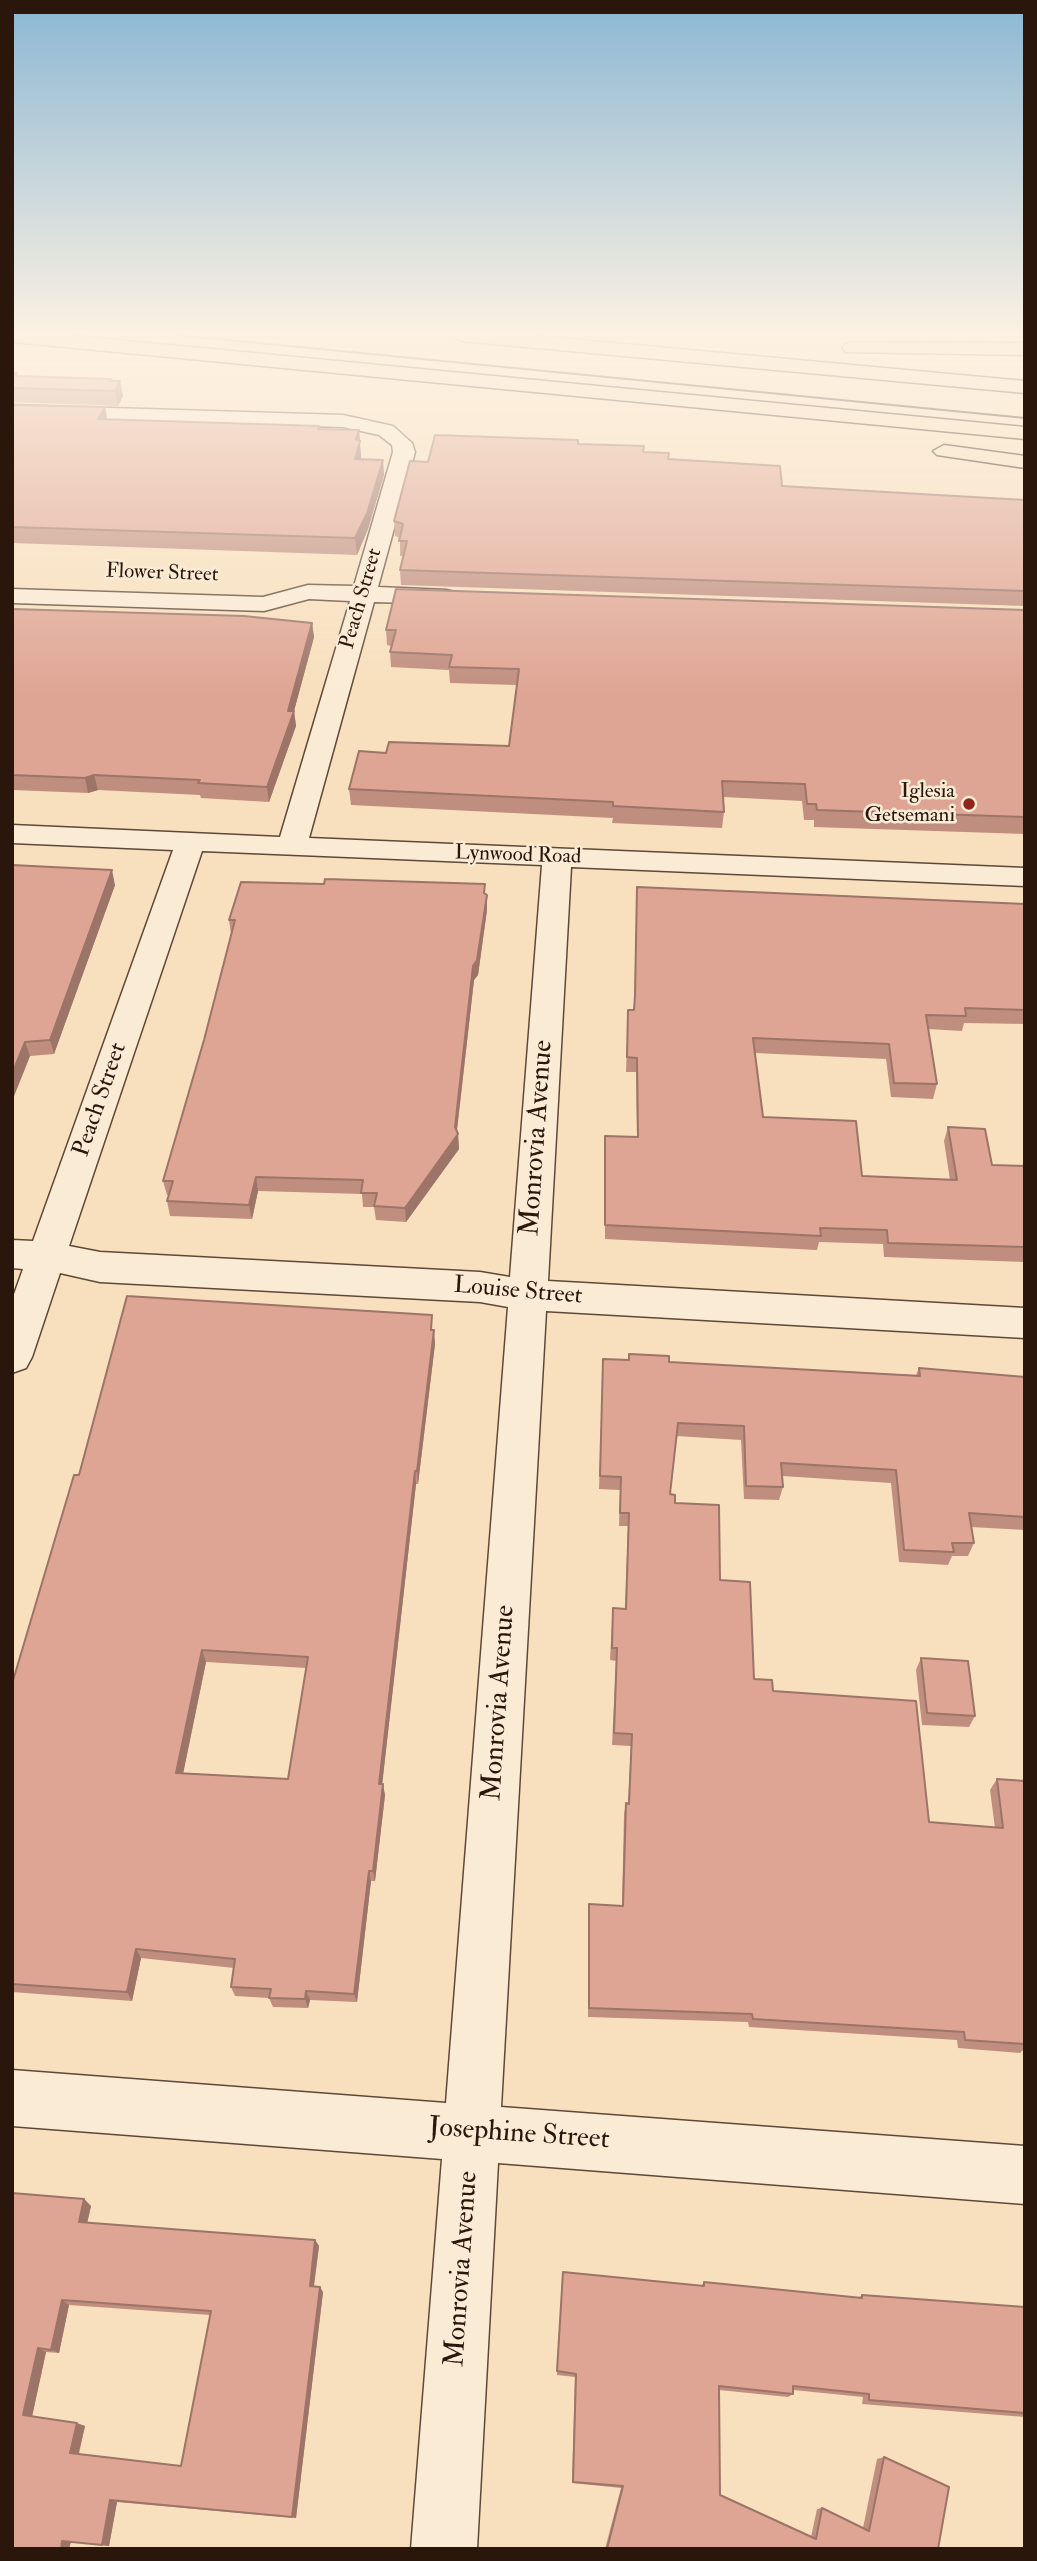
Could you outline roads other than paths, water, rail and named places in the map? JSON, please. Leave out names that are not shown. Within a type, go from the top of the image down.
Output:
[{"type":"highway","points":[[970,455],[1025,462]]},
{"type":"street","name":"Peach Street","points":[[292,846],[403,455]]},
{"type":"street","name":"Flower Street","points":[[273,578],[308,592]]},
{"type":"street","name":"Flower Street","points":[[12,596],[264,604],[308,592],[474,598]]},
{"type":"street","name":"Lynwood Road","points":[[12,834],[1025,877]]},
{"type":"street","name":"Peach Street","points":[[12,1357],[30,1255],[190,842]]},
{"type":"street","name":"Monrovia Avenue","points":[[444,2549],[557,858]]},
{"type":"street","name":"Louise Street","points":[[30,1255],[100,1266],[480,1287],[528,1295],[1025,1323]]},
{"type":"street","name":"Josephine Street","points":[[12,2098],[1025,2175]]},
{"type":"place","name":"Iglesia Getsemani","points":[[969,804]]}]
